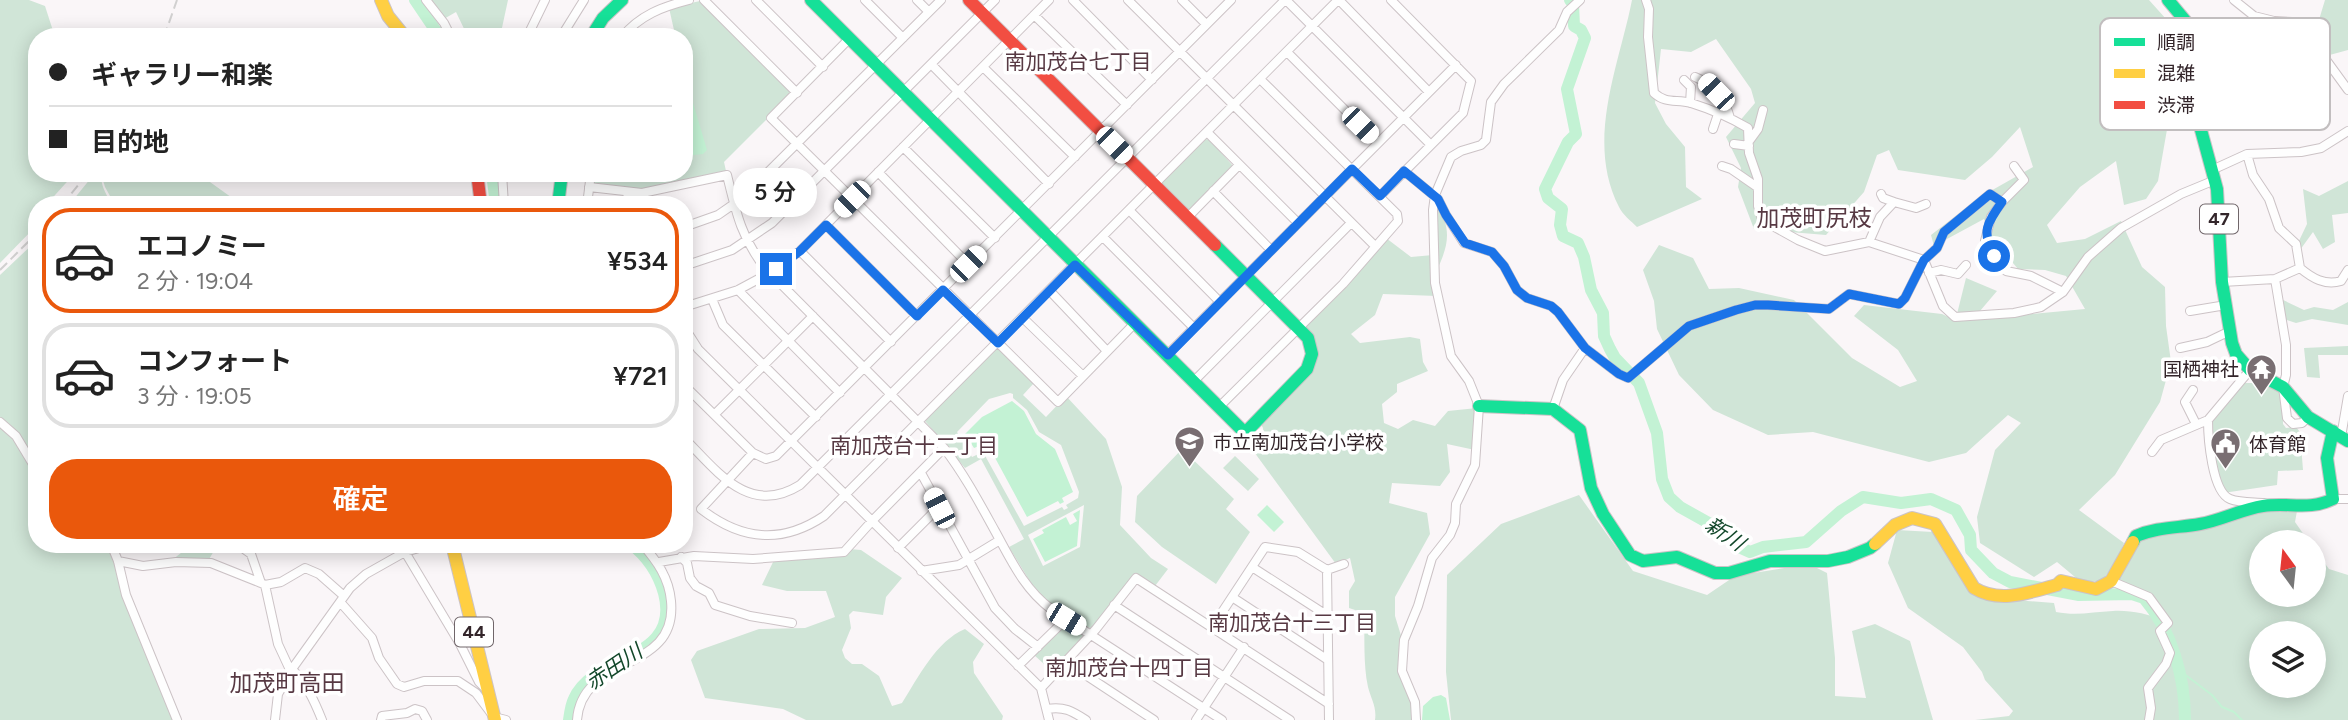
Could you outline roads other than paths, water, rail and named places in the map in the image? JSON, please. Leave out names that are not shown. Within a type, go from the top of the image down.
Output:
[{"type":"street","points":[[381,0],[388,16],[398,28]]},
{"type":"street","points":[[426,0],[446,28]]},
{"type":"street","points":[[531,28],[545,0]]},
{"type":"street","points":[[567,28],[584,0]]},
{"type":"street","points":[[597,28],[603,18],[622,0]]},
{"type":"street","points":[[603,28],[612,16],[631,0]]},
{"type":"street","points":[[632,28],[648,14],[689,0]]},
{"type":"street","points":[[704,0],[797,93]]},
{"type":"street","points":[[756,0],[823,67]]},
{"type":"street","points":[[811,0],[1245,433],[1307,369],[1311,359],[1308,338],[969,0]]},
{"type":"street","points":[[865,0],[903,38]]},
{"type":"street","points":[[917,0],[929,12]]},
{"type":"street","points":[[693,224],[732,206],[941,0]]},
{"type":"street","points":[[693,261],[732,250],[772,223],[995,0]]},
{"type":"street","points":[[693,304],[738,290],[769,273],[800,251],[1049,0]]},
{"type":"street","points":[[1073,0],[1152,80]]},
{"type":"street","points":[[1128,0],[1375,246]]},
{"type":"street","points":[[1182,0],[1206,24]]},
{"type":"street","points":[[693,393],[753,453],[762,458],[773,458],[841,393],[1231,0]]},
{"type":"street","points":[[693,447],[727,481],[744,492],[772,496],[793,490],[1286,0],[1431,145]]},
{"type":"street","points":[[753,453],[701,509],[730,528],[755,535],[773,536],[799,530],[824,516],[1339,0],[1429,92]]},
{"type":"street","points":[[1380,196],[1463,113],[1471,81],[1391,0]]},
{"type":"street","points":[[1646,0],[1650,9],[1648,37],[1654,93],[1668,102],[1690,103],[1748,128],[1748,144],[1756,170],[1758,206],[1762,219],[1798,240],[1825,251],[1869,242],[1924,260]]},
{"type":"street","name":"47","points":[[2168,0],[2183,18]]},
{"type":"street","points":[[2234,0],[2254,16],[2262,18]]},
{"type":"street","points":[[1416,720],[1415,702],[1402,671],[1404,640],[1418,606],[1432,558],[1450,535],[1455,523],[1456,503],[1475,465],[1479,406],[1469,381],[1451,356],[1435,283],[1434,195],[1451,157],[1481,145],[1486,140],[1491,102],[1524,63],[1559,30],[1567,12],[1579,2]]},
{"type":"street","points":[[1034,15],[1127,105]]},
{"type":"street","points":[[849,39],[771,118],[823,172],[1058,402],[1135,323]]},
{"type":"street","points":[[1287,52],[1378,143]]},
{"type":"street","points":[[931,64],[1049,184]]},
{"type":"street","points":[[2330,64],[2348,89]]},
{"type":"street","points":[[1168,355],[1456,65]]},
{"type":"street","points":[[983,67],[1075,157]]},
{"type":"street","points":[[1695,77],[1706,81],[1716,92],[1728,108],[1730,118]]},
{"type":"street","points":[[1220,407],[1343,284],[1398,221],[1397,214],[1380,196],[1260,79]]},
{"type":"street","points":[[1684,80],[1690,87],[1690,103]]},
{"type":"street","points":[[1748,144],[1758,129],[1763,110]]},
{"type":"street","points":[[1713,129],[1718,114]]},
{"type":"street","name":"47","points":[[2201,130],[2218,199],[2222,282],[2230,331],[2236,354],[2250,370]]},
{"type":"street","points":[[1924,260],[1942,306],[1955,317],[2024,312],[2041,307],[2063,292],[2088,257],[2121,228],[2247,154],[2311,151],[2326,146],[2348,131]]},
{"type":"street","points":[[1207,132],[1298,223]]},
{"type":"street","points":[[1734,144],[1748,144]]},
{"type":"street","points":[[903,146],[995,237]]},
{"type":"street","points":[[2247,154],[2253,175],[2269,199],[2279,228],[2296,244],[2300,268],[2311,277],[2326,283],[2341,281],[2348,270]]},
{"type":"street","points":[[1188,217],[1239,165]]},
{"type":"street","points":[[1723,166],[1757,187]]},
{"type":"street","points":[[2014,166],[2024,180],[2002,202],[1988,226],[1986,241],[2006,271],[2031,276],[2063,292]]},
{"type":"street","points":[[1404,171],[1434,195],[1465,243],[1492,252],[1504,266],[1517,290],[1527,298],[1551,306],[1585,348],[1619,374],[1632,375],[1689,326],[1736,310],[1755,305],[1829,309],[1849,294],[1899,304],[1905,298],[1924,260],[1937,248],[1944,232],[1990,194],[2002,202]]},
{"type":"street","points":[[878,172],[968,264]]},
{"type":"street","points":[[589,187],[628,193],[658,191],[727,175],[740,238],[738,242],[716,253],[693,261]]},
{"type":"street","points":[[588,196],[590,182]]},
{"type":"street","points":[[1213,191],[1271,250]]},
{"type":"street","points":[[1881,194],[1883,198],[1916,208],[1926,204]]},
{"type":"street","points":[[1869,242],[1880,217],[1894,202]]},
{"type":"street","points":[[732,206],[746,242],[769,273],[919,421],[965,475],[1031,592],[1066,619],[1222,720]]},
{"type":"street","points":[[1130,211],[1219,302]]},
{"type":"street","points":[[1194,381],[1352,223]]},
{"type":"street","points":[[826,225],[917,316]]},
{"type":"street","points":[[1103,237],[1193,327]]},
{"type":"street","points":[[800,251],[891,342]]},
{"type":"street","points":[[1929,273],[1941,270],[1958,274],[1966,265]]},
{"type":"street","points":[[2222,282],[2275,279],[2300,268]]},
{"type":"street","points":[[2275,279],[2286,345],[2286,375],[2283,387]]},
{"type":"street","points":[[738,290],[841,393]]},
{"type":"street","points":[[1050,291],[1107,351]]},
{"type":"street","points":[[712,299],[723,325],[816,417]]},
{"type":"street","points":[[2190,311],[2226,305]]},
{"type":"street","points":[[715,414],[813,316]]},
{"type":"street","points":[[1023,318],[1083,376]]},
{"type":"street","points":[[2180,348],[2207,342],[2230,331]]},
{"type":"street","points":[[693,343],[1041,688],[1049,720]]},
{"type":"street","points":[[1553,409],[1563,380],[1585,348]]},
{"type":"street","points":[[2152,452],[2161,440],[2208,420],[2250,370],[2283,387],[2308,417],[2341,436]]},
{"type":"street","points":[[2193,390],[2185,402],[2196,425]]},
{"type":"street","points":[[2333,499],[2328,458],[2341,436],[2348,396]]},
{"type":"street","points":[[1479,406],[1553,409],[1580,430],[1591,488],[1603,514],[1630,555],[1643,561],[1677,557],[1715,573],[1729,573],[1770,561],[1828,561],[1848,557],[1870,548],[1895,525],[1912,518],[1935,524],[1981,594],[2011,595],[2057,585],[2060,581],[2096,589],[2111,581],[2131,541],[2143,532],[2163,527],[2200,524],[2273,505]]},
{"type":"street","points":[[2208,420],[2210,452],[2217,482],[2223,494],[2233,500],[2312,508],[2333,499],[2348,499]]},
{"type":"street","points":[[0,422],[16,436],[28,456]]},
{"type":"street","points":[[659,562],[681,557],[754,559],[844,552],[944,448]]},
{"type":"street","points":[[920,473],[999,614],[1038,647]]},
{"type":"street","points":[[898,548],[939,508]]},
{"type":"street","points":[[921,571],[959,565],[1000,540]]},
{"type":"street","points":[[1213,626],[1265,547],[1298,552],[1327,570]]},
{"type":"street","points":[[115,553],[126,595],[177,720]]},
{"type":"street","points":[[250,553],[263,584],[278,644],[291,671],[313,695],[322,720]]},
{"type":"street","points":[[275,720],[278,694],[342,599],[366,574],[403,553]]},
{"type":"street","points":[[406,553],[479,682],[487,690]]},
{"type":"street","name":"44","points":[[454,553],[496,719]]},
{"type":"street","points":[[578,720],[580,706],[594,683],[610,671],[650,651],[668,629],[671,596],[659,562],[650,553]]},
{"type":"street","points":[[681,557],[687,563],[690,578],[696,586],[709,593],[715,606],[750,616],[792,623]]},
{"type":"street","points":[[118,561],[143,566],[176,562],[211,564],[263,584],[281,582],[305,568],[319,574],[342,599],[372,638],[379,658],[397,684],[404,687],[424,681],[458,681],[477,693],[496,719]]},
{"type":"street","points":[[1327,570],[1344,564]]},
{"type":"street","points":[[1252,567],[1328,616]]},
{"type":"street","points":[[1327,570],[1329,720]]},
{"type":"street","points":[[1041,688],[1091,634],[1136,578],[1329,704]]},
{"type":"street","points":[[2111,581],[2149,597],[2168,623],[2160,631],[2170,653],[2166,664],[2148,688],[2151,708],[2149,720]]},
{"type":"street","points":[[1232,597],[1328,660]]},
{"type":"street","points":[[1114,605],[1290,720]]},
{"type":"street","points":[[1018,666],[1066,619]]},
{"type":"street","points":[[1196,720],[1244,647]]},
{"type":"street","points":[[1066,662],[1154,720]]},
{"type":"street","points":[[381,720],[382,716],[419,709],[428,720]]},
{"type":"street","points":[[1047,709],[1070,709],[1086,720]]},
{"type":"waterway","name":"赤田川","points":[[415,0],[434,28]]},
{"type":"waterway","name":"新川","points":[[1570,0],[1573,4],[1574,26],[1581,30],[1585,38],[1567,89],[1576,134],[1568,142],[1545,189],[1548,198],[1562,209],[1560,225],[1563,236],[1578,243],[1584,257],[1591,290],[1603,313],[1604,336],[1610,349],[1639,383],[1657,433],[1662,479],[1669,497],[1750,552],[1763,547],[1806,542],[1841,511],[1863,497],[1901,503],[1931,499],[1956,510],[1970,535],[1971,550],[1993,573],[2010,582],[2079,595],[2132,594],[2144,598],[2162,625],[2175,655],[2183,687],[2185,720]]},
{"type":"waterway","name":"赤田川","points":[[493,182],[495,196]]},
{"type":"waterway","name":"赤田川","points":[[569,720],[573,701],[584,684],[649,645],[660,632],[666,615],[664,593],[655,572],[641,553]]},
{"type":"waterway","points":[[2179,670],[2212,695],[2222,707],[2234,712],[2242,720]]},
{"type":"railway","points":[[167,28],[177,0]]},
{"type":"railway","points":[[69,196],[81,182]]},
{"type":"railway","points":[[0,270],[28,242]]},
{"type":"place","name":"国栖神社","points":[[2262,396]]},
{"type":"place","name":"市立南加茂台小学校","points":[[1190,469]]},
{"type":"place","name":"体育館","points":[[2226,471]]},
{"type":"district","name":"南加茂台七丁目","points":[[1078,62]]},
{"type":"district","name":"加茂町尻枝","points":[[1814,218]]},
{"type":"district","name":"南加茂台十二丁目","points":[[914,446]]},
{"type":"district","name":"南加茂台十三丁目","points":[[1292,623]]},
{"type":"district","name":"南加茂台十四丁目","points":[[1129,668]]},
{"type":"district","name":"加茂町高田","points":[[287,683]]}]
